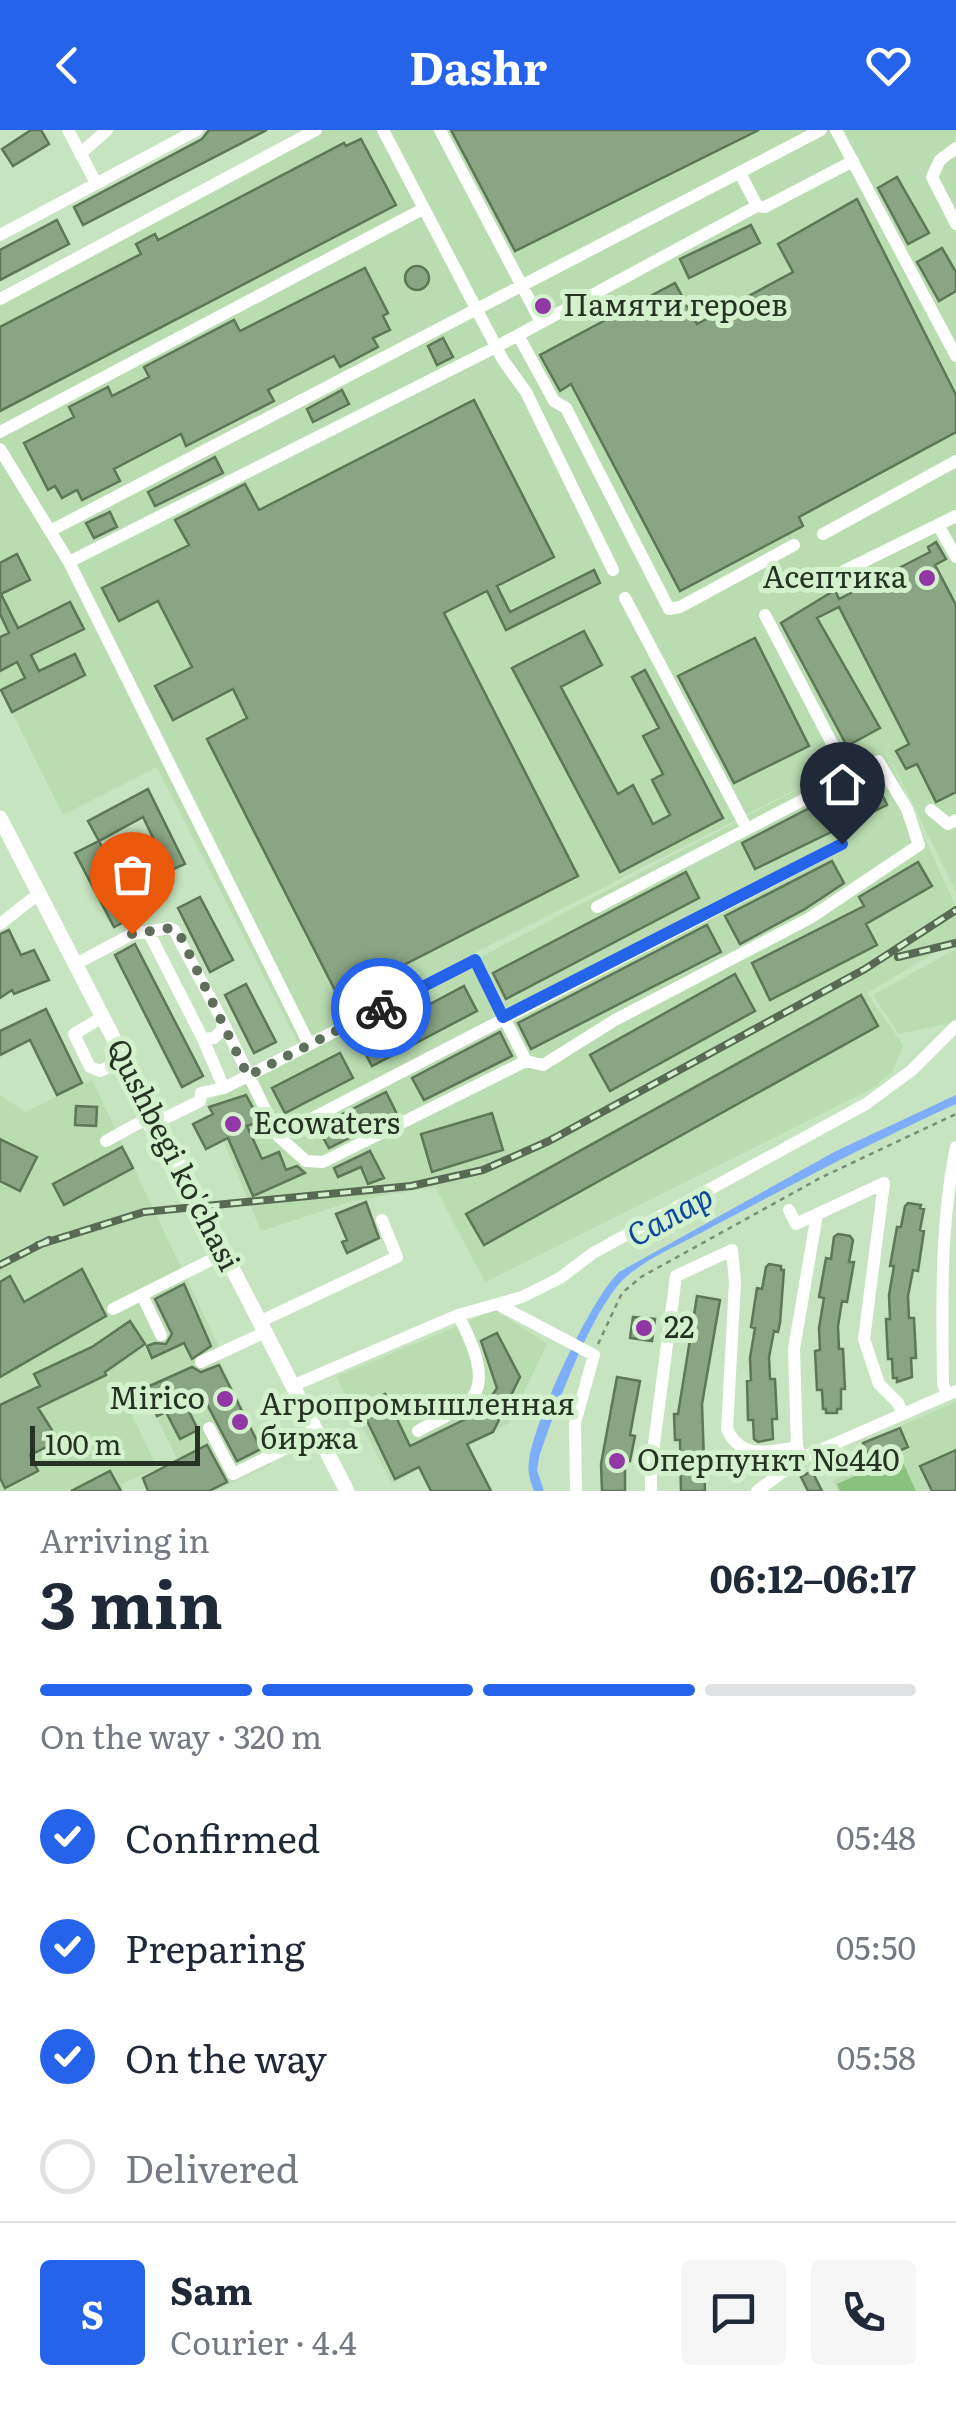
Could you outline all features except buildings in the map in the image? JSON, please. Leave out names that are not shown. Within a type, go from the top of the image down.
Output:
[{"type":"main road","name":"Qushbegi ko'chasi","points":[[0,818],[76,964],[217,1257],[258,1329]]},
{"type":"main road","name":"Qushbegi ko'chasi","points":[[0,836],[289,1388],[337,1491]]},
{"type":"main road","name":"Qushbegi ko'chasi","points":[[313,1435],[347,1491]]},
{"type":"street","points":[[68,130],[96,184]]},
{"type":"street","points":[[80,154],[107,130]]},
{"type":"street","points":[[0,236],[197,130]]},
{"type":"street","points":[[0,299],[316,130]]},
{"type":"street","points":[[383,130],[496,347],[526,392],[614,570]]},
{"type":"street","points":[[440,130],[541,322]]},
{"type":"street","points":[[50,531],[821,130]]},
{"type":"street","points":[[836,130],[956,356]]},
{"type":"street","points":[[956,148],[940,160],[932,177],[956,224]]},
{"type":"street","points":[[68,562],[518,336],[757,206],[765,207],[853,161]]},
{"type":"street","points":[[740,172],[757,206]]},
{"type":"street","points":[[0,432],[422,209]]},
{"type":"street","points":[[518,336],[554,400],[566,408],[669,609],[680,607],[794,546]]},
{"type":"street","points":[[0,449],[68,562],[309,1044]]},
{"type":"street","points":[[823,534],[956,460]]},
{"type":"street","points":[[844,571],[956,516]]},
{"type":"street","points":[[938,525],[956,557]]},
{"type":"street","points":[[624,598],[747,829]]},
{"type":"street","points":[[765,615],[849,776]]},
{"type":"street","points":[[106,1140],[200,1101],[202,1093],[224,1088],[475,960],[526,1061],[536,1066],[551,1062],[615,1020],[810,918],[919,844],[907,809],[878,761],[597,906]]},
{"type":"street","points":[[931,810],[948,824],[956,820]]},
{"type":"street","points":[[278,1136],[842,844]]},
{"type":"street","points":[[0,924],[32,898]]},
{"type":"street","points":[[76,964],[132,934],[170,928],[180,935],[278,1136],[306,1161],[323,1162],[526,1061]]},
{"type":"street","points":[[148,931],[224,1088]]},
{"type":"street","points":[[202,1039],[220,1034],[222,1020]]},
{"type":"street","points":[[96,1021],[74,1034],[90,1067],[100,1071],[117,1063]]},
{"type":"street","points":[[289,1388],[458,1316],[500,1306],[560,1278],[593,1253],[866,1104],[912,1070],[956,1026]]},
{"type":"street","points":[[757,1491],[799,1453],[952,1393],[943,1384],[942,1280],[948,1187],[956,1147]]},
{"type":"street","points":[[789,1210],[796,1224],[884,1183],[864,1339],[879,1384],[903,1414]]},
{"type":"street","points":[[799,1453],[795,1334],[816,1214]]},
{"type":"street","points":[[201,1362],[397,1257],[382,1220]]},
{"type":"street","points":[[651,1491],[676,1276],[732,1250],[727,1428],[738,1446],[751,1452],[799,1453]]},
{"type":"street","points":[[112,1309],[217,1257]]},
{"type":"street","points":[[142,1296],[161,1335]]},
{"type":"street","points":[[500,1306],[594,1354],[575,1423],[576,1491]]},
{"type":"street","points":[[418,1430],[469,1402],[478,1389],[476,1349],[458,1316]]},
{"type":"street","points":[[209,1428],[233,1474],[313,1435]]},
{"type":"path","points":[[594,1354],[622,1293],[641,1277],[822,1177],[956,1114]]},
{"type":"shaded area","points":[[305,130],[956,130],[956,892],[883,744],[956,908],[956,940],[867,993],[903,1045],[893,1071],[873,1088],[485,1282],[435,1187],[353,1201],[261,1231],[207,1102],[859,757],[298,1043],[157,767],[63,815],[0,688],[0,291]]},
{"type":"shaded area","points":[[956,949],[956,1022],[899,1034],[873,995]]},
{"type":"shaded area","points":[[92,1080],[220,1349],[215,1352],[271,1464],[216,1491],[193,1491],[141,1386],[122,1395],[158,1469],[121,1484],[124,1491],[0,1491],[0,1095],[25,1112]]},
{"type":"shaded area","points":[[495,1310],[547,1344],[509,1423],[392,1483],[336,1377]]},
{"type":"shaded area","points":[[956,1402],[956,1491],[838,1491],[833,1480],[910,1447],[901,1426]]},
{"type":"shaded area","points":[[900,1456],[916,1491],[840,1491],[837,1484]]},
{"type":"water","name":"Салар","points":[[956,1095],[956,1104],[801,1180],[628,1275],[607,1300],[573,1367],[539,1458],[537,1470],[544,1491],[534,1491],[528,1465],[541,1419],[579,1334],[619,1272],[836,1151]]},
{"type":"railway","points":[[38,1245],[144,1212],[411,1186],[483,1170],[549,1141],[865,969],[956,910]]},
{"type":"railway","points":[[898,957],[956,943]]},
{"type":"railway","points":[[0,1265],[49,1240]]},
{"type":"way so far","points":[[132,934],[170,928],[180,935],[248,1076],[381,1008]]},
{"type":"place","name":"Памяти героев","points":[[543,306]]},
{"type":"place","name":"Асептика","points":[[927,578]]},
{"type":"place","name":"Ecowaters","points":[[233,1124]]},
{"type":"place","name":"22","points":[[644,1328]]},
{"type":"place","name":"Mirico","points":[[225,1399]]},
{"type":"place","name":"Агропромышленная биржа","points":[[240,1422]]},
{"type":"place","name":"Оперпункт №440","points":[[617,1461]]},
{"type":"route","points":[[381,1008],[475,960],[503,1017],[842,844]]}]
